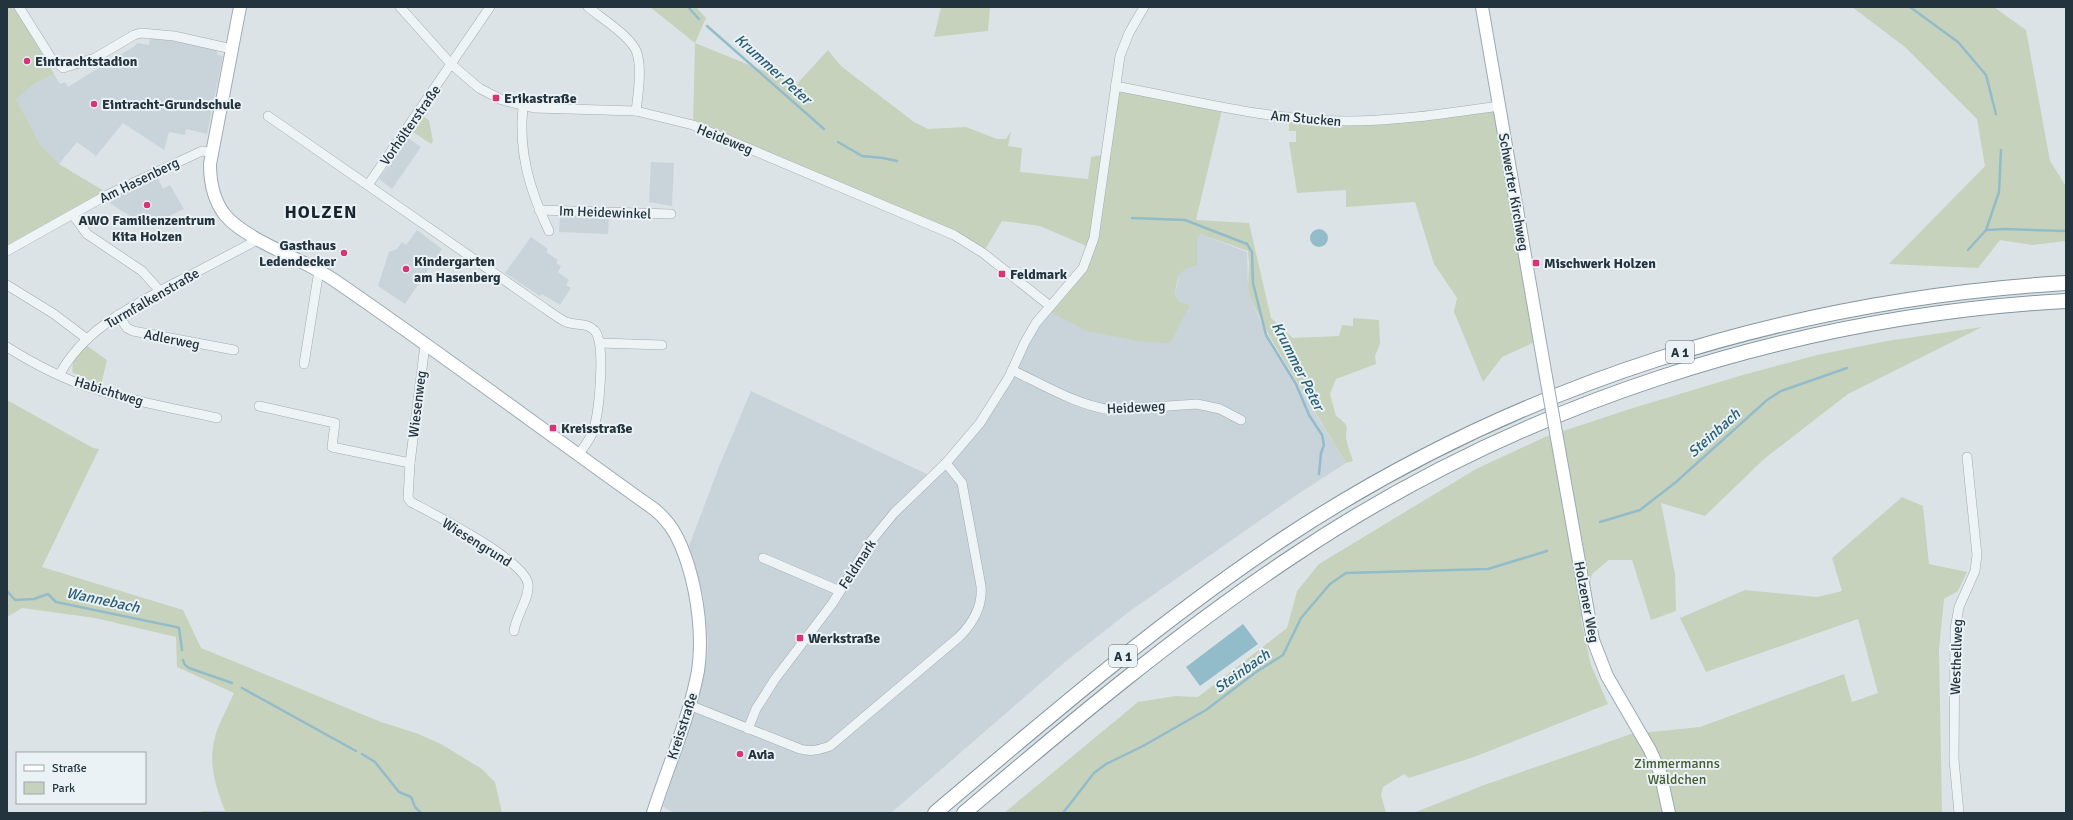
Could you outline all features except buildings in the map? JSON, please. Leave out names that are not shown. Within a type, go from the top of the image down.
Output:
[{"type":"highway","name":"A 1","points":[[935,813],[1113,664],[1230,576],[1283,539],[1369,486],[1489,425],[1570,390],[1629,369],[1702,345],[1768,327],[1868,305],[1924,296],[2021,285],[2066,283]]},
{"type":"highway","name":"A 1","points":[[964,813],[1115,687],[1241,591],[1300,551],[1380,502],[1441,469],[1495,443],[1645,382],[1709,362],[1772,345],[1872,324],[1927,315],[2066,301]]},
{"type":"main road","name":"Kreisstraße","points":[[240,7],[211,152],[210,176],[220,207],[233,222],[259,239],[319,270],[425,344],[661,514],[675,531],[691,573],[696,602],[699,640],[698,669],[689,705],[653,813]]},
{"type":"main road","name":"Schwerter Kirchweg","points":[[1482,7],[1546,376]]},
{"type":"main road","name":"Holzener Weg","points":[[1546,376],[1593,640],[1606,676],[1650,750],[1660,772],[1669,813]]},
{"type":"street","points":[[19,7],[51,58],[63,68],[96,58],[134,36],[150,33],[200,40],[232,49]]},
{"type":"street","name":"Heideweg","points":[[400,7],[451,64],[480,90],[502,100],[523,107],[636,111],[693,125],[954,235],[983,253],[1050,306]]},
{"type":"street","points":[[451,64],[490,7]]},
{"type":"street","points":[[588,7],[631,43],[637,53],[639,77],[636,111]]},
{"type":"street","name":"Feldmark","points":[[748,729],[756,709],[775,679],[840,590],[883,526],[913,494],[946,463],[980,423],[1012,370],[1025,342],[1050,306],[1083,268],[1093,243],[1118,65],[1123,46],[1144,7]]},
{"type":"street","name":"Vorhölterstraße","points":[[368,185],[451,64]]},
{"type":"street","name":"Am Stucken","points":[[1115,86],[1262,114],[1321,120],[1385,120],[1499,106]]},
{"type":"street","points":[[523,107],[521,124],[525,167],[539,210],[549,231]]},
{"type":"street","points":[[268,116],[560,318],[568,323],[590,327],[596,332],[600,342],[600,394],[598,412],[593,431],[578,455]]},
{"type":"street","name":"Am Hasenberg","points":[[7,251],[118,189],[202,151],[211,152]]},
{"type":"street","name":"Im Heidewinkel","points":[[539,210],[671,214]]},
{"type":"street","points":[[73,215],[75,220],[87,234],[142,271],[160,292]]},
{"type":"street","name":"Turmfalkenstraße","points":[[60,374],[71,355],[86,338],[118,315],[259,239]]},
{"type":"street","points":[[304,364],[319,270]]},
{"type":"street","points":[[7,285],[54,314],[86,338]]},
{"type":"street","name":"Adlerweg","points":[[118,315],[127,328],[133,331],[234,350]]},
{"type":"street","points":[[600,342],[662,345]]},
{"type":"street","name":"Wiesenweg","points":[[410,462],[425,344]]},
{"type":"street","name":"Habichtweg","points":[[7,348],[94,389],[133,400],[217,418]]},
{"type":"street","name":"Heideweg","points":[[1012,370],[1075,400],[1100,408],[1111,410],[1197,404],[1220,410],[1241,420]]},
{"type":"street","points":[[258,406],[336,423],[332,447],[410,462]]},
{"type":"street","name":"Westhellweg","points":[[1959,813],[1954,760],[1955,629],[1959,607],[1975,571],[1977,555],[1967,457]]},
{"type":"street","name":"Wiesengrund","points":[[410,462],[407,492],[411,502],[487,545],[525,575],[528,588],[515,621],[514,631]]},
{"type":"street","points":[[689,705],[800,750],[810,751],[830,746],[967,629],[981,602],[981,586],[962,483],[946,463]]},
{"type":"street","points":[[762,558],[840,590]]},
{"type":"shaded area","name":"Eintracht-Grundschule","points":[[150,37],[216,49],[218,55],[223,56],[207,134],[186,129],[185,135],[169,132],[164,150],[123,123],[96,156],[77,142],[59,164],[40,144],[16,99],[34,84],[54,74],[60,84],[65,82],[68,87],[137,43],[149,45]]},
{"type":"shaded area","points":[[408,138],[421,147],[392,189],[379,179]]},
{"type":"shaded area","points":[[651,162],[674,163],[672,206],[649,202]]},
{"type":"shaded area","name":"AWO Familienzentrum Kita Holzen","points":[[156,175],[163,189],[170,185],[184,209],[147,227],[105,200]]},
{"type":"shaded area","points":[[560,215],[609,217],[608,234],[559,232]]},
{"type":"shaded area","name":"Kindergarten am Hasenberg","points":[[417,230],[442,249],[405,304],[378,286],[389,252],[397,249],[402,242],[406,245]]},
{"type":"shaded area","points":[[1200,234],[1247,252],[1248,289],[1254,307],[1270,340],[1346,463],[1295,496],[1130,611],[1065,662],[891,813],[675,813],[665,808],[663,806],[693,717],[707,658],[708,641],[703,594],[689,546],[720,464],[751,391],[931,476],[980,423],[1047,310],[1190,305],[1179,301],[1175,295],[1180,272],[1186,267],[1197,266],[1197,241]]},
{"type":"shaded area","points":[[531,237],[548,249],[546,252],[558,260],[556,263],[561,266],[558,272],[569,280],[566,285],[571,288],[560,305],[542,294],[540,296],[505,273]]},
{"type":"green space","points":[[7,7],[15,7],[54,74],[34,84],[16,99],[40,144],[59,164],[104,191],[7,245]]},
{"type":"green space","points":[[650,7],[696,7],[706,18],[695,43]]},
{"type":"green space","points":[[941,7],[990,7],[988,31],[934,37]]},
{"type":"green space","points":[[1852,7],[1994,7],[2026,30],[2050,161],[2066,186],[2066,241],[2032,245],[2000,240],[1978,268],[1889,264],[1985,166],[1977,119],[1905,47]]},
{"type":"green space","points":[[695,43],[781,78],[795,86],[828,50],[841,66],[914,122],[928,129],[966,127],[997,139],[1006,139],[1011,131],[1008,146],[1022,148],[1020,172],[1088,179],[1091,157],[1102,155],[1115,86],[1223,106],[1196,220],[1249,223],[1271,318],[1293,338],[1339,336],[1342,325],[1353,326],[1353,318],[1379,320],[1380,344],[1375,356],[1376,364],[1336,379],[1330,394],[1336,416],[1345,423],[1347,428],[1346,437],[1353,461],[1346,463],[1271,339],[1254,306],[1248,290],[1248,251],[1200,234],[1197,241],[1197,266],[1186,269],[1182,272],[1178,279],[1175,295],[1179,301],[1190,305],[1170,343],[1144,342],[1087,331],[1047,310],[1066,289],[1091,248],[1040,226],[1002,221],[983,253],[954,235],[693,125]]},
{"type":"green space","points":[[1499,106],[1539,340],[1502,357],[1483,382],[1454,312],[1457,298],[1434,264],[1415,202],[1346,207],[1346,190],[1297,193],[1289,142],[1296,142],[1296,131],[1289,131],[1289,117],[1349,121]]},
{"type":"green space","points":[[424,117],[429,120],[433,141],[431,144],[413,132]]},
{"type":"green space","points":[[1982,327],[1848,394],[1764,459],[1705,516],[1661,503],[1675,574],[1676,611],[1651,620],[1632,560],[1609,560],[1592,574],[1581,619],[1591,665],[1608,704],[1474,757],[1409,778],[1404,774],[1383,787],[1381,795],[1386,813],[1004,813],[1138,702],[1175,696],[1198,697],[1287,628],[1297,591],[1319,564],[1476,469],[1545,437],[1633,408],[1746,374],[1817,355],[1887,341]]},
{"type":"green space","points":[[86,345],[107,360],[101,385],[73,373],[72,368],[74,361]]},
{"type":"green space","points":[[7,400],[93,448],[99,449],[42,567],[183,610],[201,648],[381,722],[416,733],[441,744],[482,769],[495,782],[502,813],[202,813],[201,811],[225,811],[215,781],[212,751],[217,730],[234,693],[177,667],[176,637],[95,618],[22,608],[7,617]]},
{"type":"green space","name":"Zimmermanns Wäldchen","points":[[1902,497],[1923,506],[1929,564],[1967,572],[1958,591],[1944,599],[1939,649],[1942,813],[1413,813],[1484,785],[1631,734],[1700,727],[1844,674],[1852,702],[1878,693],[1858,619],[1706,672],[1680,618],[1745,590],[1817,597],[1842,591],[1832,558]]},
{"type":"water","points":[[1319,229],[1323,230],[1327,234],[1327,242],[1323,246],[1319,247],[1315,246],[1311,242],[1310,238],[1311,234],[1315,230]]},
{"type":"water","points":[[1243,624],[1258,644],[1200,686],[1186,667]]},
{"type":"waterway","name":"Krummer Peter","points":[[688,7],[699,19]]},
{"type":"waterway","points":[[1910,7],[1958,42],[1986,75],[1996,114]]},
{"type":"waterway","name":"Krummer Peter","points":[[707,26],[824,129]]},
{"type":"waterway","name":"Krummer Peter","points":[[838,142],[862,156],[897,161]]},
{"type":"waterway","points":[[1986,230],[1999,192],[2001,150]]},
{"type":"waterway","name":"Krummer Peter","points":[[1132,218],[1185,220],[1247,244],[1252,252],[1253,283],[1266,335],[1296,384],[1309,415],[1322,435],[1324,445],[1321,453],[1319,474]]},
{"type":"waterway","name":"Steinbach","points":[[1968,250],[1986,230],[2005,229],[2066,231]]},
{"type":"waterway","name":"Steinbach","points":[[1600,522],[1640,510],[1676,482],[1767,400],[1781,391],[1847,368]]},
{"type":"waterway","name":"Steinbach","points":[[1063,813],[1094,773],[1106,764],[1143,746],[1206,710],[1256,672],[1283,655],[1301,618],[1330,584],[1346,573],[1488,569],[1547,551]]},
{"type":"waterway","name":"Wannebach","points":[[7,591],[15,600],[34,599],[48,594],[56,602],[179,628],[182,650]]},
{"type":"waterway","name":"Wannebach","points":[[183,660],[185,665],[189,668],[232,683]]},
{"type":"waterway","name":"Wannebach","points":[[242,688],[356,751]]},
{"type":"waterway","name":"Wannebach","points":[[362,754],[375,762],[399,792],[411,797],[415,807],[421,813]]},
{"type":"place","name":"Eintrachtstadion","points":[[27,61]]},
{"type":"place","name":"Erikastraße","points":[[496,98]]},
{"type":"place","name":"Eintracht-Grundschule","points":[[94,104]]},
{"type":"place","name":"AWO Familienzentrum Kita Holzen","points":[[147,205]]},
{"type":"place","name":"Gasthaus Ledendecker","points":[[344,253]]},
{"type":"place","name":"Mischwerk Holzen","points":[[1536,263]]},
{"type":"place","name":"Kindergarten am Hasenberg","points":[[406,269]]},
{"type":"place","name":"Feldmark","points":[[1002,274]]},
{"type":"place","name":"Kreisstraße","points":[[553,428]]},
{"type":"place","name":"Werkstraße","points":[[800,638]]},
{"type":"place","name":"Avia","points":[[740,754]]},
{"type":"district","name":"HOLZEN","points":[[321,212]]}]
